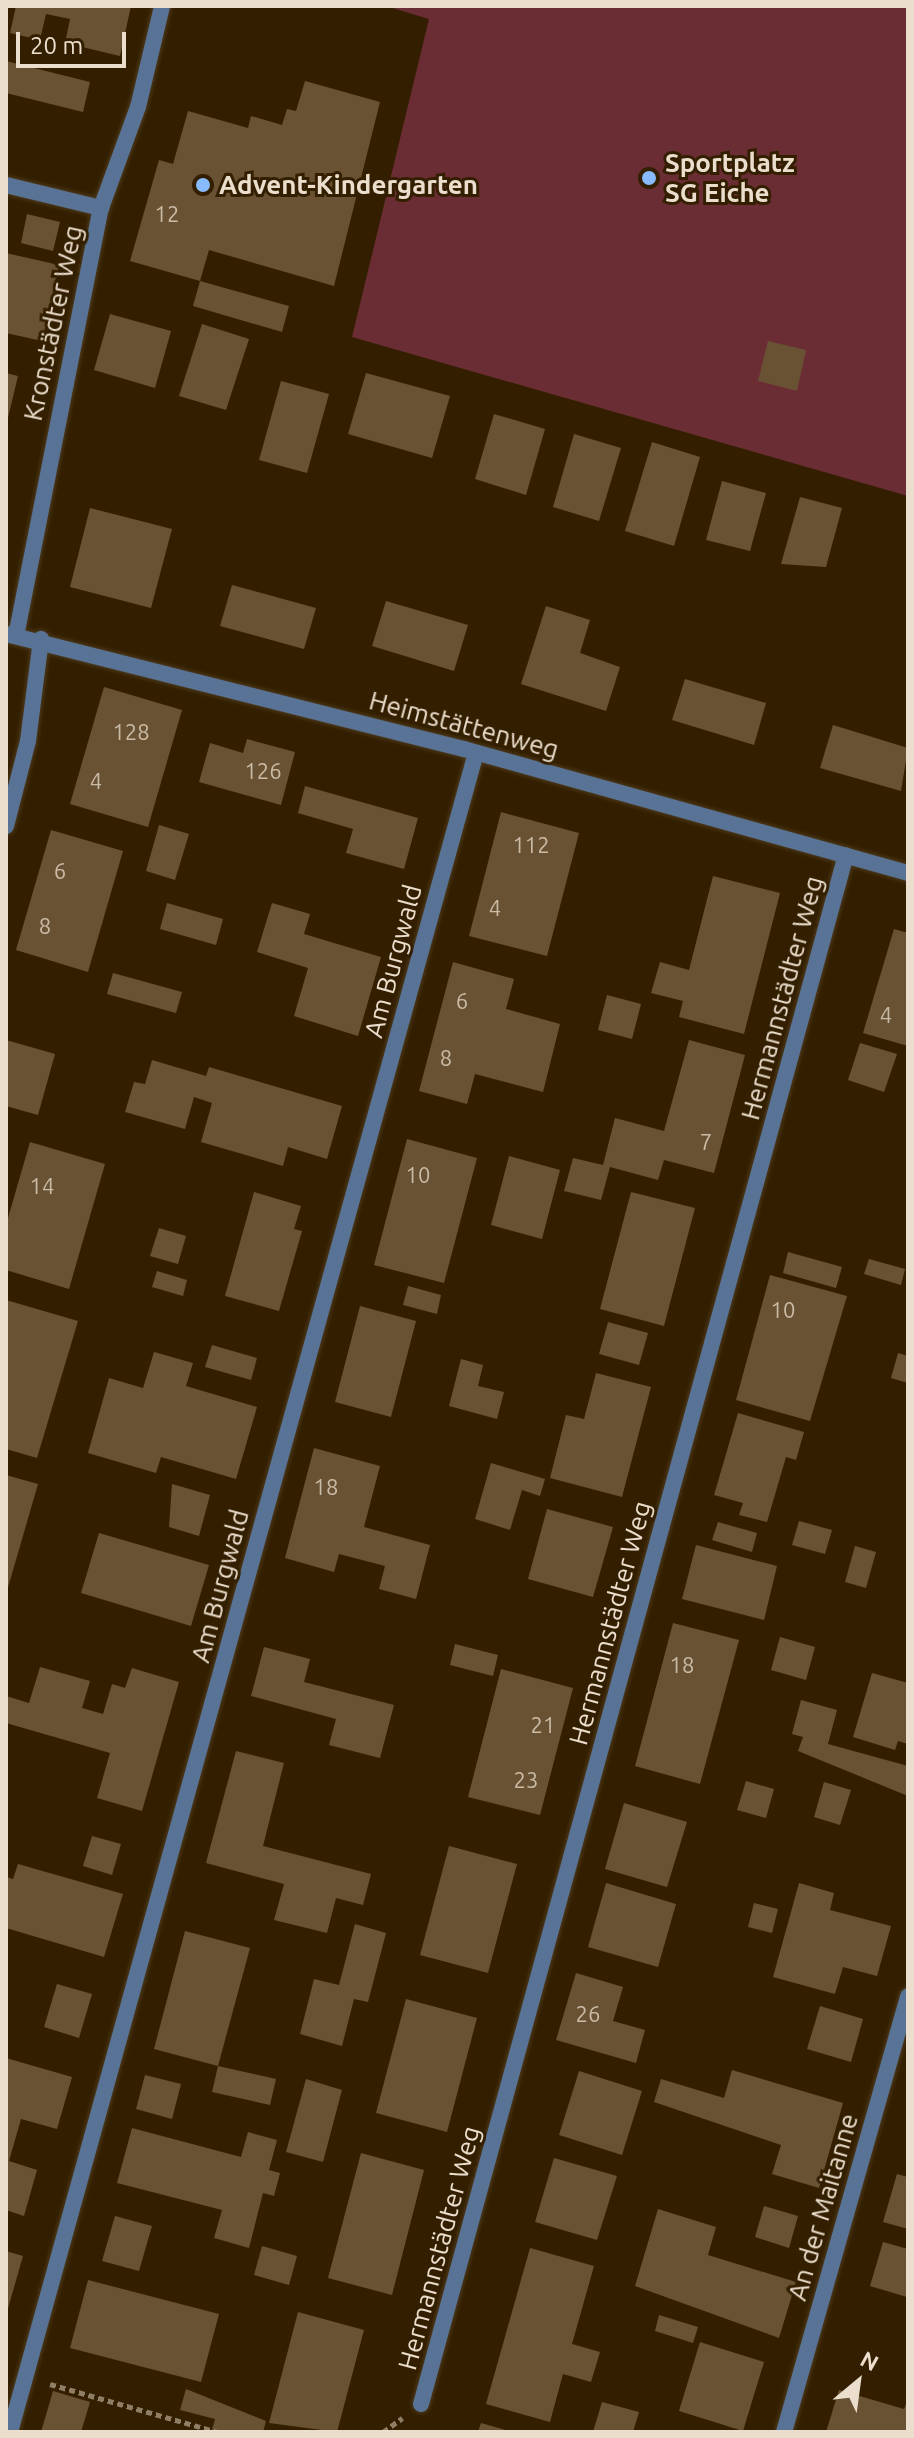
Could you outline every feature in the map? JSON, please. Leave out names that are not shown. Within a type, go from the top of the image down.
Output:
[{"type":"street","name":"Kronstädter Weg","points":[[11,635],[101,208],[138,107],[162,6]]},
{"type":"street","name":"Kronstädter Weg","points":[[6,185],[101,208]]},
{"type":"street","name":"Heimstättenweg","points":[[11,635],[41,639],[476,753],[908,873]]},
{"type":"street","points":[[6,826],[28,741],[41,639]]},
{"type":"street","name":"Am Burgwald","points":[[10,2432],[476,753]]},
{"type":"street","name":"Hermannstädter Weg","points":[[421,2404],[846,855]]},
{"type":"street","name":"An der Maitanne","points":[[784,2432],[908,1996]]},
{"type":"path","points":[[25,2377],[217,2432]]},
{"type":"shaded area","name":"Sportplatz SG Eiche","points":[[386,6],[908,6],[908,496],[352,337],[429,19]]},
{"type":"building","points":[[16,6],[131,6],[120,56],[65,43],[70,19],[46,14],[40,40],[10,33]]},
{"type":"building","points":[[6,61],[90,82],[83,112],[6,93]]},
{"type":"building","points":[[305,81],[380,102],[334,286],[209,250],[200,281],[130,261],[159,160],[173,164],[188,111],[248,128],[251,116],[282,125],[287,109],[296,111]]},
{"type":"building","points":[[27,214],[60,222],[53,251],[21,243]]},
{"type":"building","points":[[6,253],[59,265],[42,341],[6,333]]},
{"type":"building","points":[[200,281],[289,306],[282,332],[193,306]]},
{"type":"building","points":[[110,314],[171,331],[155,388],[94,370]]},
{"type":"building","points":[[202,324],[249,339],[226,410],[179,396]]},
{"type":"building","points":[[768,341],[806,350],[797,391],[758,381]]},
{"type":"building","points":[[6,373],[18,376],[7,422],[6,422]]},
{"type":"building","points":[[366,373],[450,396],[432,458],[348,434]]},
{"type":"building","points":[[281,381],[329,394],[307,473],[259,460]]},
{"type":"building","points":[[494,414],[545,429],[526,495],[475,479]]},
{"type":"building","points":[[574,434],[621,448],[599,521],[553,507]]},
{"type":"building","points":[[652,442],[700,457],[674,546],[625,531]]},
{"type":"building","points":[[722,481],[766,493],[750,551],[706,540]]},
{"type":"building","points":[[800,497],[842,508],[826,567],[781,564]]},
{"type":"building","points":[[90,508],[172,529],[151,608],[70,587]]},
{"type":"building","points":[[232,585],[316,608],[304,649],[220,626]]},
{"type":"building","points":[[386,601],[468,625],[454,671],[372,646]]},
{"type":"building","points":[[546,606],[590,620],[580,653],[620,667],[606,711],[521,684]]},
{"type":"building","points":[[685,679],[766,703],[754,745],[672,720]]},
{"type":"building","points":[[104,687],[182,710],[148,827],[70,804]]},
{"type":"building","points":[[833,725],[908,748],[901,791],[820,768]]},
{"type":"building","points":[[247,739],[295,752],[281,805],[199,782],[210,743],[243,753]]},
{"type":"building","points":[[305,786],[418,818],[404,869],[346,853],[353,829],[298,813]]},
{"type":"building","points":[[501,812],[579,833],[547,956],[469,936]]},
{"type":"building","points":[[159,825],[189,834],[175,880],[146,871]]},
{"type":"building","points":[[51,830],[123,851],[88,972],[16,950]]},
{"type":"building","points":[[713,876],[780,893],[744,1034],[679,1017],[683,1001],[651,993],[660,962],[689,970]]},
{"type":"building","points":[[167,903],[223,919],[216,945],[160,929]]},
{"type":"building","points":[[272,903],[310,914],[304,934],[381,957],[358,1036],[294,1016],[308,968],[257,952]]},
{"type":"building","points":[[894,929],[908,933],[908,1046],[863,1033]]},
{"type":"building","points":[[453,962],[514,979],[506,1009],[560,1024],[543,1092],[475,1074],[467,1104],[419,1091]]},
{"type":"building","points":[[113,973],[182,992],[176,1013],[107,994]]},
{"type":"building","points":[[607,995],[641,1004],[632,1039],[598,1030]]},
{"type":"building","points":[[6,1040],[55,1054],[38,1115],[6,1106]]},
{"type":"building","points":[[689,1040],[745,1055],[714,1173],[664,1160],[658,1180],[610,1167],[601,1200],[564,1191],[573,1158],[603,1165],[615,1118],[664,1131]]},
{"type":"building","points":[[860,1043],[897,1054],[884,1092],[848,1080]]},
{"type":"building","points":[[152,1060],[206,1076],[209,1067],[342,1106],[327,1159],[288,1147],[283,1166],[201,1142],[212,1103],[194,1097],[185,1129],[125,1112],[134,1082],[145,1084]]},
{"type":"building","points":[[407,1139],[477,1158],[444,1283],[374,1265]]},
{"type":"building","points":[[30,1142],[105,1164],[69,1289],[6,1270],[6,1225]]},
{"type":"building","points":[[509,1156],[560,1170],[542,1239],[491,1225]]},
{"type":"building","points":[[254,1192],[301,1206],[294,1229],[302,1231],[279,1311],[225,1296]]},
{"type":"building","points":[[631,1192],[695,1208],[664,1326],[600,1309]]},
{"type":"building","points":[[159,1228],[186,1236],[178,1264],[150,1256]]},
{"type":"building","points":[[788,1252],[842,1267],[836,1288],[783,1273]]},
{"type":"building","points":[[869,1259],[905,1269],[901,1285],[864,1274]]},
{"type":"building","points":[[157,1271],[187,1280],[183,1296],[152,1287]]},
{"type":"building","points":[[770,1275],[847,1296],[810,1421],[736,1400]]},
{"type":"building","points":[[408,1286],[441,1295],[437,1314],[403,1305]]},
{"type":"building","points":[[6,1300],[78,1321],[37,1458],[6,1449]]},
{"type":"building","points":[[360,1306],[416,1321],[391,1417],[335,1402]]},
{"type":"building","points":[[608,1322],[648,1333],[639,1365],[599,1354]]},
{"type":"building","points":[[212,1345],[257,1358],[251,1380],[205,1367]]},
{"type":"building","points":[[154,1352],[193,1363],[186,1386],[257,1407],[236,1479],[161,1457],[156,1473],[88,1453],[109,1378],[143,1388]]},
{"type":"building","points":[[898,1353],[908,1356],[908,1383],[891,1378]]},
{"type":"building","points":[[461,1359],[483,1365],[478,1386],[504,1392],[497,1419],[449,1406]]},
{"type":"building","points":[[596,1373],[651,1387],[622,1497],[550,1478],[566,1415],[584,1419]]},
{"type":"building","points":[[738,1413],[804,1432],[796,1460],[786,1457],[767,1522],[739,1515],[743,1503],[714,1495]]},
{"type":"building","points":[[314,1448],[380,1466],[364,1527],[430,1545],[416,1599],[379,1589],[385,1566],[339,1554],[334,1572],[285,1558]]},
{"type":"building","points":[[491,1463],[545,1479],[540,1496],[522,1490],[510,1530],[475,1519]]},
{"type":"building","points":[[6,1475],[38,1484],[7,1591],[6,1591]]},
{"type":"building","points":[[172,1484],[210,1495],[199,1536],[169,1527]]},
{"type":"building","points":[[547,1509],[613,1527],[593,1597],[528,1579]]},
{"type":"building","points":[[799,1521],[832,1530],[825,1554],[792,1545]]},
{"type":"building","points":[[718,1522],[757,1533],[752,1552],[712,1540]]},
{"type":"building","points":[[99,1533],[209,1565],[191,1626],[81,1593]]},
{"type":"building","points":[[696,1545],[777,1566],[764,1620],[682,1599]]},
{"type":"building","points":[[855,1546],[876,1552],[866,1588],[845,1582]]},
{"type":"building","points":[[673,1623],[739,1640],[700,1784],[635,1766]]},
{"type":"building","points":[[780,1637],[815,1647],[806,1680],[771,1670]]},
{"type":"building","points":[[455,1644],[498,1655],[493,1676],[450,1665]]},
{"type":"building","points":[[264,1647],[310,1659],[304,1682],[394,1705],[380,1758],[329,1745],[336,1719],[251,1696]]},
{"type":"building","points":[[40,1667],[90,1681],[82,1708],[103,1714],[112,1684],[125,1688],[132,1668],[179,1682],[142,1811],[97,1798],[110,1753],[6,1723],[6,1696],[29,1703]]},
{"type":"building","points":[[501,1669],[573,1688],[540,1815],[468,1797]]},
{"type":"building","points":[[872,1673],[908,1683],[908,1744],[898,1741],[895,1750],[853,1737]]},
{"type":"building","points":[[801,1700],[837,1710],[828,1744],[908,1766],[908,1796],[798,1751],[803,1737],[792,1734]]},
{"type":"building","points":[[236,1751],[284,1763],[263,1846],[371,1874],[363,1905],[336,1898],[327,1933],[274,1920],[284,1884],[206,1863]]},
{"type":"building","points":[[746,1781],[774,1789],[766,1818],[737,1810]]},
{"type":"building","points":[[824,1782],[851,1790],[840,1825],[814,1817]]},
{"type":"building","points":[[624,1803],[687,1822],[667,1887],[605,1869]]},
{"type":"building","points":[[92,1836],[121,1844],[112,1875],[83,1866]]},
{"type":"building","points":[[449,1846],[517,1864],[488,1973],[420,1955]]},
{"type":"building","points":[[18,1864],[123,1894],[104,1957],[6,1928],[6,1877],[13,1879]]},
{"type":"building","points":[[606,1883],[676,1904],[658,1967],[588,1947]]},
{"type":"building","points":[[799,1883],[834,1893],[830,1910],[891,1926],[877,1976],[843,1967],[835,1994],[773,1977]]},
{"type":"building","points":[[754,1903],[778,1909],[772,1933],[748,1927]]},
{"type":"building","points":[[355,1924],[386,1933],[368,2002],[354,1999],[342,2046],[300,2034],[314,1979],[339,1985]]},
{"type":"building","points":[[185,1931],[250,1948],[218,2066],[154,2049]]},
{"type":"building","points":[[576,1973],[623,1987],[613,2021],[645,2030],[636,2063],[556,2040]]},
{"type":"building","points":[[57,1984],[92,1994],[79,2038],[44,2027]]},
{"type":"building","points":[[406,1999],[477,2018],[447,2132],[376,2113]]},
{"type":"building","points":[[820,2006],[863,2019],[851,2062],[807,2049]]},
{"type":"building","points":[[6,2058],[72,2077],[57,2129],[21,2119],[9,2161],[37,2170],[24,2216],[6,2210]]},
{"type":"building","points":[[218,2066],[276,2079],[270,2105],[212,2092]]},
{"type":"building","points":[[732,2070],[843,2103],[819,2188],[772,2174],[781,2145],[654,2102],[661,2079],[724,2098]]},
{"type":"building","points":[[579,2071],[642,2091],[622,2155],[559,2135]]},
{"type":"building","points":[[145,2075],[181,2084],[172,2119],[136,2109]]},
{"type":"building","points":[[306,2079],[342,2090],[323,2162],[286,2152]]},
{"type":"building","points":[[132,2128],[241,2157],[248,2132],[277,2140],[269,2170],[280,2173],[274,2196],[263,2193],[249,2248],[214,2238],[222,2210],[117,2183]]},
{"type":"building","points":[[361,2153],[424,2170],[392,2295],[328,2278]]},
{"type":"building","points":[[554,2158],[617,2176],[597,2240],[535,2222]]},
{"type":"building","points":[[897,2174],[908,2177],[908,2229],[883,2222]]},
{"type":"building","points":[[764,2206],[798,2216],[789,2248],[755,2237]]},
{"type":"building","points":[[658,2209],[716,2227],[708,2255],[796,2282],[779,2338],[635,2286]]},
{"type":"building","points":[[115,2216],[152,2226],[139,2271],[102,2261]]},
{"type":"building","points":[[883,2242],[908,2249],[907,2297],[870,2286]]},
{"type":"building","points":[[262,2246],[297,2256],[289,2285],[254,2275]]},
{"type":"building","points":[[530,2248],[594,2266],[572,2344],[600,2352],[591,2382],[563,2374],[550,2422],[486,2404]]},
{"type":"building","points":[[6,2251],[23,2256],[7,2312],[6,2312]]},
{"type":"building","points":[[88,2280],[219,2314],[201,2382],[70,2348]]},
{"type":"building","points":[[298,2312],[364,2330],[337,2432],[269,2423]]},
{"type":"building","points":[[659,2315],[698,2327],[693,2343],[655,2331]]},
{"type":"building","points":[[700,2342],[764,2362],[743,2431],[679,2411]]},
{"type":"building","points":[[186,2389],[266,2421],[263,2432],[212,2430],[215,2419],[180,2410]]},
{"type":"building","points":[[839,2390],[904,2409],[908,2399],[908,2432],[826,2432]]},
{"type":"building","points":[[53,2391],[90,2402],[81,2432],[41,2432]]},
{"type":"building","points":[[602,2402],[639,2412],[633,2432],[593,2432]]},
{"type":"building","points":[[481,2423],[509,2431],[478,2432]]},
{"type":"place","name":"Sportplatz SG Eiche","points":[[649,178]]},
{"type":"place","name":"Advent-Kindergarten","points":[[203,185]]}]
